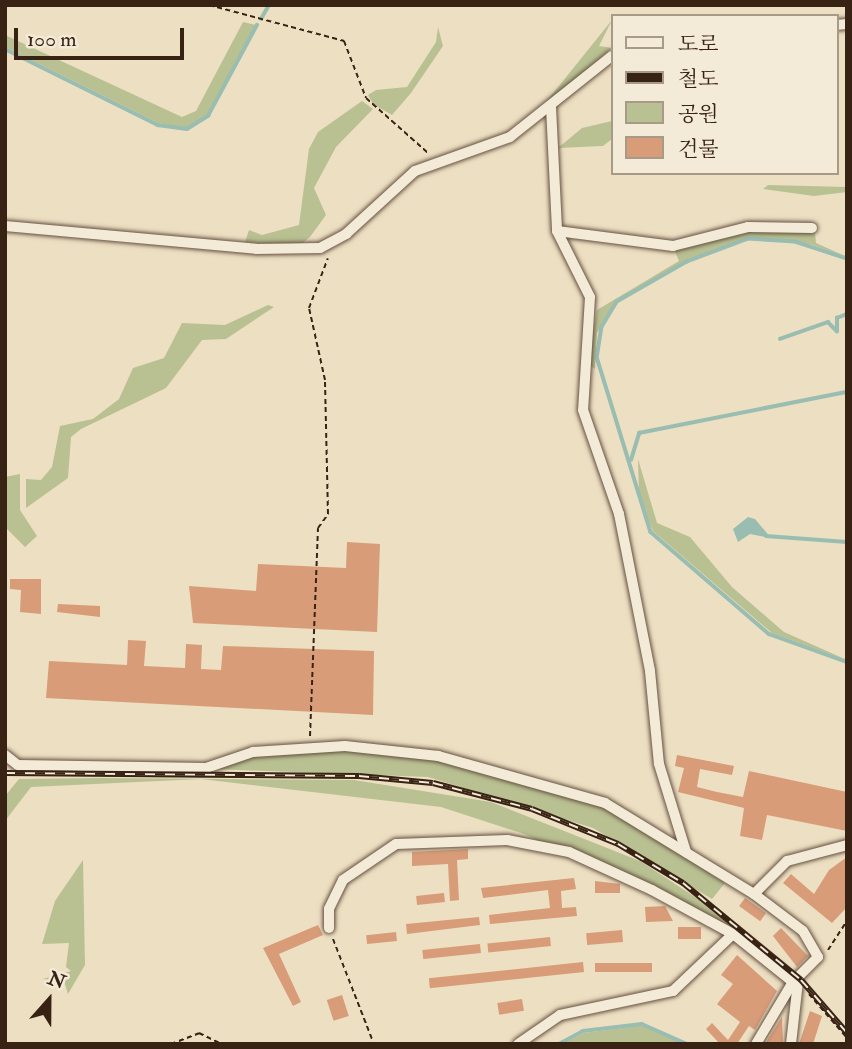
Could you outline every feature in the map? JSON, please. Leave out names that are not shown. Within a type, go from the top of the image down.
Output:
[{"type":"street","points":[[5,226],[256,249],[334,244],[391,188],[436,159],[510,137],[610,58]]},
{"type":"street","points":[[551,107],[557,231],[590,297],[583,410],[619,514],[650,671],[659,764],[686,852]]},
{"type":"street","points":[[557,231],[673,246],[748,227],[812,228]]},
{"type":"street","points":[[5,755],[18,765],[206,768],[253,752],[393,747],[568,791],[605,803],[754,894],[803,931],[817,957],[796,982],[756,1044]]},
{"type":"street","points":[[329,928],[335,891],[357,868],[396,844],[454,838],[569,852],[733,934],[796,982]]},
{"type":"street","points":[[754,894],[787,861],[847,845]]},
{"type":"street","points":[[518,1044],[560,1015],[673,990],[733,934]]},
{"type":"street","points":[[791,1044],[796,982]]},
{"type":"path","points":[[209,5],[344,40],[366,98],[436,159]]},
{"type":"path","points":[[309,748],[318,528],[328,514],[325,380],[309,308],[334,244]]},
{"type":"path","points":[[817,957],[847,921]]},
{"type":"path","points":[[329,928],[374,1044]]},
{"type":"path","points":[[796,982],[847,1038]]},
{"type":"path","points":[[171,1044],[198,1033],[222,1044]]},
{"type":"green space","points":[[243,22],[256,25],[207,116],[186,128],[158,123],[5,47],[5,35],[182,117],[196,111]]},
{"type":"green space","points":[[610,22],[599,46],[610,50],[542,107]]},
{"type":"green space","points":[[438,27],[443,46],[411,93],[392,115],[373,104],[368,95],[376,90],[407,87],[436,42]]},
{"type":"green space","points":[[362,101],[373,109],[336,147],[314,188],[326,215],[310,237],[300,245],[245,242],[249,230],[262,235],[299,225],[309,149],[318,132]]},
{"type":"green space","points":[[610,121],[610,141],[603,146],[558,148],[582,128]]},
{"type":"green space","points":[[768,185],[847,187],[847,192],[814,196],[763,189]]},
{"type":"green space","points":[[753,231],[815,232],[816,243],[847,257],[810,244],[748,237],[692,259],[617,301],[597,333],[595,369],[588,364],[597,310],[679,261],[674,249]]},
{"type":"green space","points":[[268,305],[274,307],[226,339],[202,340],[166,388],[81,429],[71,437],[68,478],[26,508],[26,479],[41,480],[52,467],[60,426],[93,419],[119,399],[133,368],[164,358],[182,323],[225,325]]},
{"type":"green space","points":[[638,459],[657,523],[690,537],[732,587],[784,632],[847,660],[772,633],[653,531],[639,498]]},
{"type":"green space","points":[[20,474],[20,510],[37,536],[25,547],[5,527],[5,477]]},
{"type":"green space","points":[[346,748],[439,758],[604,805],[725,883],[712,899],[593,828],[428,777],[212,769],[253,754]]},
{"type":"green space","points":[[101,778],[354,780],[491,802],[640,861],[715,910],[787,971],[750,942],[524,834],[441,807],[201,779],[31,787],[5,821],[5,796],[19,779]]},
{"type":"green space","points":[[83,860],[85,965],[68,994],[64,981],[43,979],[71,971],[66,967],[69,943],[42,944],[55,901]]},
{"type":"green space","points":[[646,1025],[685,1044],[562,1044],[584,1033]]},
{"type":"water","points":[[748,517],[755,519],[771,538],[750,534],[738,542],[733,529]]},
{"type":"building","points":[[347,542],[380,544],[377,632],[193,623],[189,586],[256,591],[258,564],[346,568]]},
{"type":"building","points":[[10,579],[41,579],[41,614],[20,612],[21,590],[10,589]]},
{"type":"building","points":[[58,604],[100,606],[100,617],[57,612]]},
{"type":"building","points":[[128,640],[146,641],[144,666],[185,668],[186,644],[202,645],[201,669],[221,670],[223,646],[374,651],[373,715],[46,698],[49,661],[127,665]]},
{"type":"building","points":[[677,755],[734,766],[732,775],[700,769],[697,787],[717,792],[743,797],[749,771],[847,792],[847,831],[767,815],[762,840],[740,836],[744,808],[678,792],[684,768],[675,766]]},
{"type":"building","points":[[468,849],[468,859],[457,860],[459,900],[450,901],[448,864],[412,866],[412,852]]},
{"type":"building","points":[[847,857],[847,907],[832,923],[783,883],[791,874],[814,894],[829,870]]},
{"type":"building","points":[[574,878],[576,889],[561,891],[562,908],[576,907],[577,916],[490,924],[489,915],[550,908],[548,890],[483,898],[481,888]]},
{"type":"building","points":[[595,881],[620,884],[620,893],[595,893]]},
{"type":"building","points":[[444,893],[445,902],[417,905],[416,896]]},
{"type":"building","points":[[745,898],[766,913],[760,921],[739,906]]},
{"type":"building","points":[[665,906],[673,921],[646,922],[645,907]]},
{"type":"building","points":[[479,917],[480,925],[407,934],[406,924]]},
{"type":"building","points":[[318,925],[323,935],[279,954],[301,1002],[293,1006],[263,948]]},
{"type":"building","points":[[678,927],[701,927],[701,939],[678,939]]},
{"type":"building","points":[[781,928],[808,956],[797,967],[773,936]]},
{"type":"building","points":[[622,930],[623,942],[587,945],[586,933]]},
{"type":"building","points":[[396,932],[397,941],[367,944],[366,935]]},
{"type":"building","points":[[550,937],[551,946],[488,953],[487,944]]},
{"type":"building","points":[[480,944],[481,953],[423,959],[422,950]]},
{"type":"building","points":[[737,955],[777,991],[755,1030],[749,1026],[737,1044],[720,1044],[706,1029],[712,1023],[728,1040],[740,1022],[717,1004],[733,984],[721,975]]},
{"type":"building","points":[[583,962],[584,972],[430,988],[429,978]]},
{"type":"building","points":[[595,963],[652,963],[652,972],[595,972]]},
{"type":"building","points":[[342,995],[349,1016],[334,1021],[327,1000]]},
{"type":"building","points":[[522,999],[524,1011],[499,1015],[497,1003]]},
{"type":"building","points":[[810,1011],[822,1016],[813,1044],[799,1044]]},
{"type":"building","points":[[782,1017],[783,1044],[765,1044]]},
{"type":"waterway","points":[[261,19],[269,5]]},
{"type":"waterway","points":[[5,49],[158,125],[187,129],[208,116],[257,25]]},
{"type":"waterway","points":[[847,259],[795,242],[748,239],[687,262],[617,302],[602,327],[597,357],[651,532],[769,634],[847,662]]},
{"type":"waterway","points":[[780,339],[828,322],[837,331],[837,318],[847,314]]},
{"type":"waterway","points":[[631,460],[639,433],[847,392]]},
{"type":"waterway","points":[[766,536],[847,542]]},
{"type":"waterway","points":[[559,1044],[583,1031],[642,1024],[687,1044]]},
{"type":"railway","points":[[5,773],[359,776],[433,783],[532,809],[618,844],[683,883],[801,980],[847,1033]]}]
